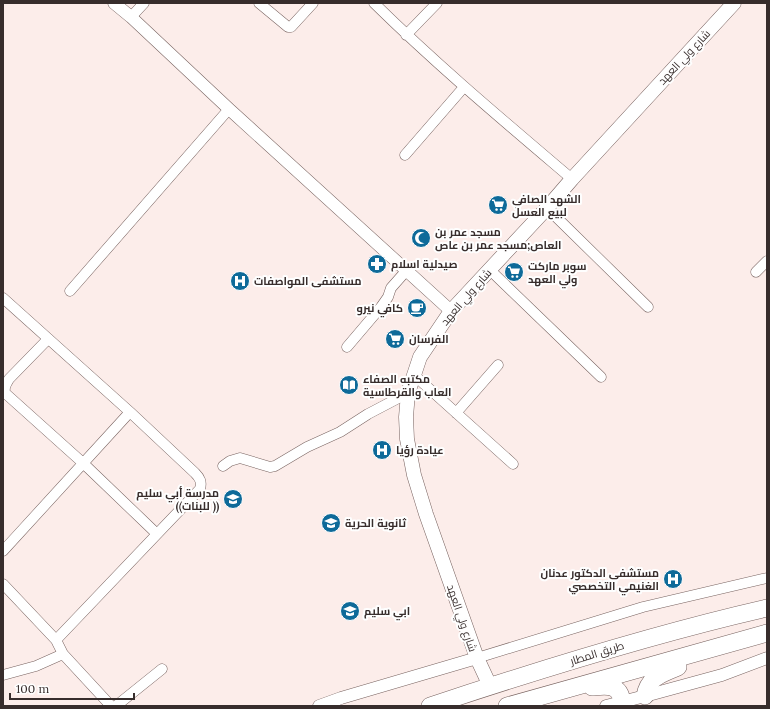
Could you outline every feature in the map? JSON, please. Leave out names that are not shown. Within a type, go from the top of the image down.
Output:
[{"type":"highway","name":"طريق المطار","points":[[430,706],[616,647],[767,608]]},
{"type":"highway","points":[[507,706],[767,633]]},
{"type":"highway","points":[[644,696],[647,686],[658,675],[737,641]]},
{"type":"highway","points":[[564,690],[610,686],[619,692],[622,698],[614,704]]},
{"type":"main road","name":"شارع ولي العهد","points":[[490,686],[477,658],[426,514],[414,475],[407,439],[406,417],[408,393],[420,357],[451,311],[548,208],[572,179],[734,3]]},
{"type":"street","points":[[114,3],[451,311]]},
{"type":"street","points":[[130,17],[144,3]]},
{"type":"street","points":[[258,3],[288,27],[291,27],[313,3]]},
{"type":"street","points":[[374,3],[406,35],[464,87],[572,179]]},
{"type":"street","points":[[406,35],[437,3]]},
{"type":"street","points":[[405,155],[464,87]]},
{"type":"street","points":[[70,291],[229,109]]},
{"type":"street","points":[[548,208],[648,307]]},
{"type":"street","points":[[756,272],[767,261]]},
{"type":"street","points":[[490,270],[601,377]]},
{"type":"street","points":[[347,347],[381,307],[388,297],[391,288],[406,271]]},
{"type":"street","points":[[3,298],[195,472],[200,479],[201,485],[200,489],[56,640]]},
{"type":"street","points":[[48,339],[9,380],[5,389],[6,393],[84,464],[157,534]]},
{"type":"street","points":[[456,413],[498,365]]},
{"type":"street","points":[[414,375],[513,464]]},
{"type":"street","points":[[223,466],[230,461],[240,458],[270,467],[275,466],[307,447],[340,432],[368,414],[408,393]]},
{"type":"street","points":[[3,551],[130,412]]},
{"type":"street","points":[[319,706],[643,607],[767,578]]},
{"type":"street","points":[[3,584],[56,640],[63,654],[111,706]]},
{"type":"street","points":[[3,675],[36,666],[63,654]]},
{"type":"street","points":[[614,704],[722,675],[767,658]]},
{"type":"street","points":[[116,706],[162,669]]},
{"type":"place","name":"الشهد الصافي لبيع العسل","points":[[498,205]]},
{"type":"place","name":"مسجد عمر بن العاص;مسجد عمر بن عاص","points":[[421,238]]},
{"type":"place","name":"صيدلية اسلام","points":[[377,264]]},
{"type":"place","name":"سوبر ماركت ولي العهد","points":[[514,272]]},
{"type":"place","name":"مستشفى المواصفات","points":[[240,281]]},
{"type":"place","name":"كافي نيرو","points":[[417,308]]},
{"type":"place","name":"الفرسان","points":[[395,339]]},
{"type":"place","name":"مكتبه الصفاء العاب والقرطاسية","points":[[349,385]]},
{"type":"place","name":"عيادة رؤيا","points":[[382,450]]},
{"type":"place","name":"مدرسة أبي سليم ((للبنات ))","points":[[233,499]]},
{"type":"place","name":"ثانوية الحرية","points":[[331,523]]},
{"type":"place","name":"مستشفي الدكتور عدنان الغنيمي التخصصي","points":[[673,579]]},
{"type":"place","name":"ابي سليم","points":[[350,611]]}]
